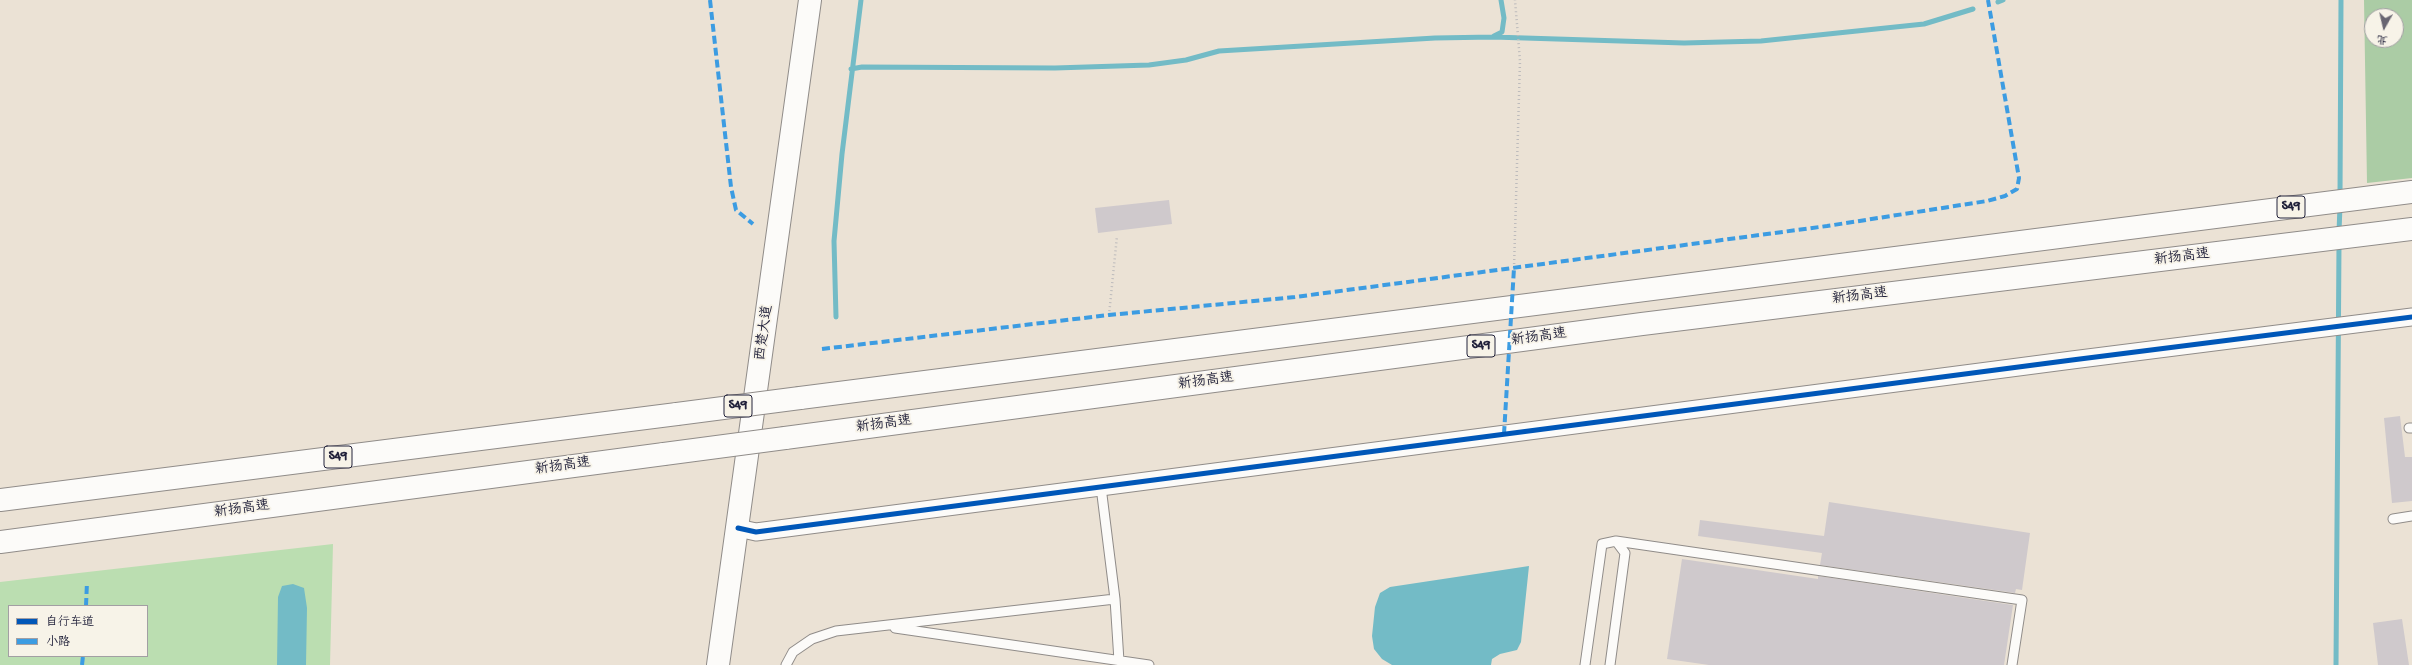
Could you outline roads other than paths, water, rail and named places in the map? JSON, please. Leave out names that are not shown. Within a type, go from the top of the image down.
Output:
[{"type":"main road","name":"西楚大道","points":[[718,665],[810,0]]},
{"type":"main road","name":"S49","points":[[0,500],[2412,192]]},
{"type":"main road","name":"新扬高速","points":[[0,542],[1634,325],[2412,229]]},
{"type":"street","points":[[738,528],[756,532],[2412,317]]},
{"type":"lane","points":[[1101,487],[1115,599],[1120,661]]},
{"type":"lane","points":[[2393,518],[2412,516]]},
{"type":"lane","points":[[1610,665],[1625,553],[1616,541]]},
{"type":"lane","points":[[1585,665],[1602,544],[1616,541],[2022,600],[2012,665]]},
{"type":"lane","points":[[786,665],[793,652],[812,639],[836,631],[1115,599]]},
{"type":"lane","points":[[882,626],[1149,665]]},
{"type":"water","points":[[1529,566],[1521,642],[1517,650],[1500,654],[1492,659],[1491,665],[1392,665],[1382,659],[1374,649],[1372,636],[1375,607],[1380,593],[1390,587]]},
{"type":"water","points":[[293,584],[304,588],[307,608],[306,665],[277,665],[278,597],[282,586]]},
{"type":"waterway","points":[[836,317],[834,241],[842,154],[861,0]]},
{"type":"waterway","points":[[1494,36],[1502,32],[1504,18],[1501,0]]},
{"type":"waterway","points":[[1998,2],[2003,0]]},
{"type":"waterway","points":[[2340,196],[2341,0]]},
{"type":"waterway","points":[[851,69],[862,67],[1055,68],[1149,65],[1186,60],[1219,51],[1435,38],[1493,37],[1684,43],[1761,41],[1924,24],[1973,9]]},
{"type":"waterway","points":[[2339,232],[2340,206]]},
{"type":"waterway","points":[[2336,665],[2339,244]]}]
